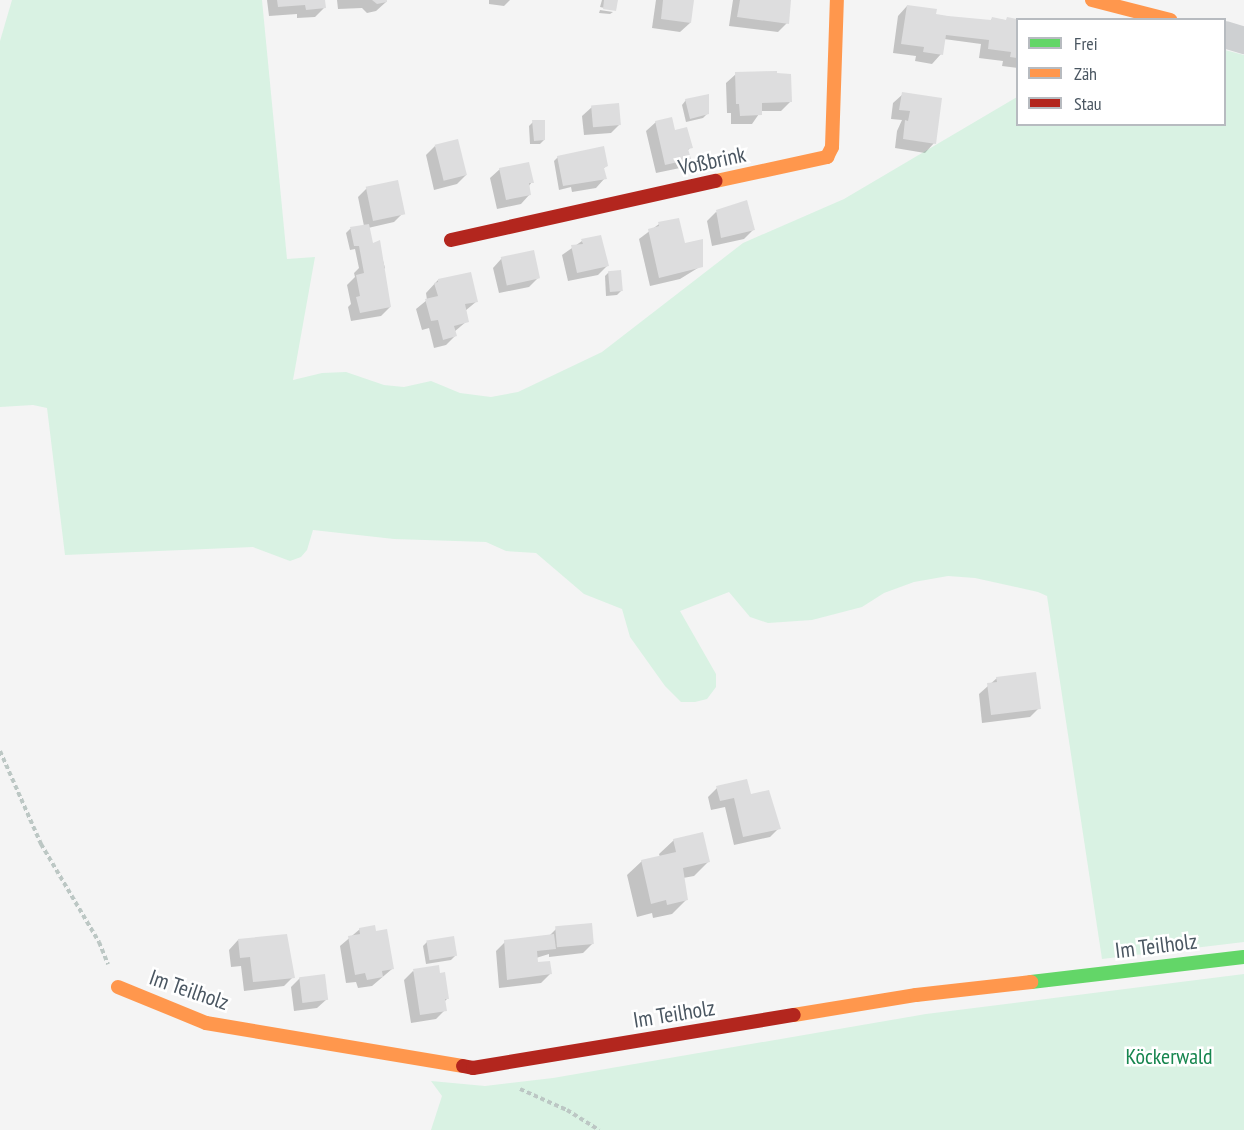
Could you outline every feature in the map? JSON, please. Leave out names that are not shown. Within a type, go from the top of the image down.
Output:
[{"type":"street","name":"Voßbrink","points":[[451,240],[827,157],[832,147],[837,0]]},
{"type":"street","points":[[1092,0],[1129,4],[1165,18]]},
{"type":"street","points":[[1226,35],[1244,40]]},
{"type":"street","name":"Im Teilholz","points":[[118,987],[206,1023],[473,1068],[916,996],[1244,957]]},
{"type":"path","points":[[0,751],[41,844],[99,942],[118,987]]},
{"type":"path","points":[[515,1087],[567,1110],[599,1130]]},
{"type":"green space","points":[[12,0],[262,0],[287,259],[315,257],[293,380],[322,373],[346,372],[384,385],[404,387],[431,381],[460,393],[491,397],[518,392],[602,352],[743,243],[844,199],[1016,98],[1016,126],[1226,126],[1226,50],[1244,55],[1244,942],[1102,959],[1047,596],[1038,592],[975,578],[948,576],[914,582],[884,593],[862,607],[812,620],[768,623],[750,617],[729,592],[680,611],[716,674],[716,687],[707,699],[681,702],[665,686],[630,637],[622,609],[584,594],[536,553],[506,551],[486,542],[394,539],[313,530],[307,550],[301,557],[290,561],[253,547],[65,555],[47,408],[33,405],[0,407],[0,41]]},
{"type":"green space","name":"Köckerwald","points":[[1244,974],[1244,1130],[431,1130],[442,1096],[431,1081],[485,1086],[553,1078],[926,1014]]},
{"type":"building","points":[[277,0],[325,0],[326,8],[306,10],[305,5],[278,7]]},
{"type":"building","points":[[372,0],[387,0],[387,2],[377,4]]},
{"type":"building","points":[[604,0],[618,0],[616,11],[603,9]]},
{"type":"building","points":[[663,0],[694,0],[691,23],[661,19]]},
{"type":"building","points":[[740,0],[791,0],[789,24],[737,17]]},
{"type":"building","points":[[907,5],[937,9],[936,14],[948,16],[991,20],[992,17],[1006,20],[1007,17],[1016,19],[1016,58],[1010,57],[1011,52],[988,49],[989,40],[946,35],[943,55],[923,52],[924,47],[901,44]]},
{"type":"building","points":[[777,71],[777,73],[791,74],[792,102],[762,103],[762,115],[740,116],[739,104],[736,104],[735,72]]},
{"type":"building","points":[[902,92],[942,98],[936,144],[903,139],[905,120],[908,121],[910,111],[899,110]]},
{"type":"building","points":[[709,94],[709,114],[690,119],[685,99]]},
{"type":"building","points":[[619,103],[621,125],[593,127],[591,105]]},
{"type":"building","points":[[672,117],[675,130],[687,127],[693,148],[688,149],[691,159],[665,165],[655,121]]},
{"type":"building","points":[[532,120],[545,120],[545,140],[534,141]]},
{"type":"building","points":[[458,139],[467,175],[444,181],[435,145]]},
{"type":"building","points":[[604,146],[608,166],[604,168],[607,179],[563,186],[557,156]]},
{"type":"building","points":[[529,162],[534,183],[529,183],[531,195],[506,200],[499,168]]},
{"type":"building","points":[[398,180],[405,214],[373,221],[366,187]]},
{"type":"building","points":[[747,200],[755,230],[721,238],[716,210]]},
{"type":"building","points":[[679,218],[685,243],[703,239],[703,267],[659,278],[648,229],[659,226],[658,222]]},
{"type":"building","points":[[369,224],[373,243],[380,240],[391,307],[360,313],[356,297],[360,296],[356,275],[364,273],[359,246],[354,246],[350,227]]},
{"type":"building","points":[[601,235],[609,266],[577,273],[571,245],[583,244],[581,239]]},
{"type":"building","points":[[534,250],[540,278],[507,285],[501,257]]},
{"type":"building","points":[[621,270],[623,291],[610,292],[608,271]]},
{"type":"building","points":[[471,272],[478,302],[465,304],[469,322],[454,326],[457,336],[443,340],[438,320],[431,321],[425,299],[438,296],[434,283],[438,282],[438,279]]},
{"type":"building","points":[[1036,672],[1041,709],[991,715],[987,683],[997,682],[996,677]]},
{"type":"building","points":[[747,779],[751,794],[769,790],[781,829],[743,837],[734,798],[720,801],[716,786]]},
{"type":"building","points":[[703,832],[710,862],[683,868],[688,900],[667,905],[666,900],[651,904],[641,860],[676,852],[673,839]]},
{"type":"building","points":[[592,923],[594,944],[557,947],[555,926]]},
{"type":"building","points":[[375,925],[376,931],[387,929],[394,969],[382,971],[383,977],[367,980],[365,973],[355,975],[348,936],[360,934],[359,928]]},
{"type":"building","points":[[287,934],[295,978],[253,982],[250,957],[240,958],[238,939]]},
{"type":"building","points":[[554,934],[556,949],[537,951],[538,962],[550,961],[552,974],[507,980],[504,940]]},
{"type":"building","points":[[454,936],[457,956],[429,960],[426,940]]},
{"type":"building","points":[[439,965],[440,973],[445,972],[449,999],[445,999],[447,1011],[420,1015],[413,969]]},
{"type":"building","points":[[325,974],[328,1000],[302,1003],[299,977]]},
{"type":"traffic: fast","points":[[1031,982],[1244,957]]},
{"type":"traffic: slow","points":[[716,181],[827,157],[832,147],[837,0]]},
{"type":"traffic: slow","points":[[1092,0],[1162,18]]},
{"type":"traffic: slow","points":[[794,1015],[916,995],[1031,982]]},
{"type":"traffic: slow","points":[[118,987],[206,1023],[463,1066]]},
{"type":"traffic: jam","points":[[451,240],[716,181]]},
{"type":"traffic: jam","points":[[463,1066],[473,1068],[794,1015]]}]
